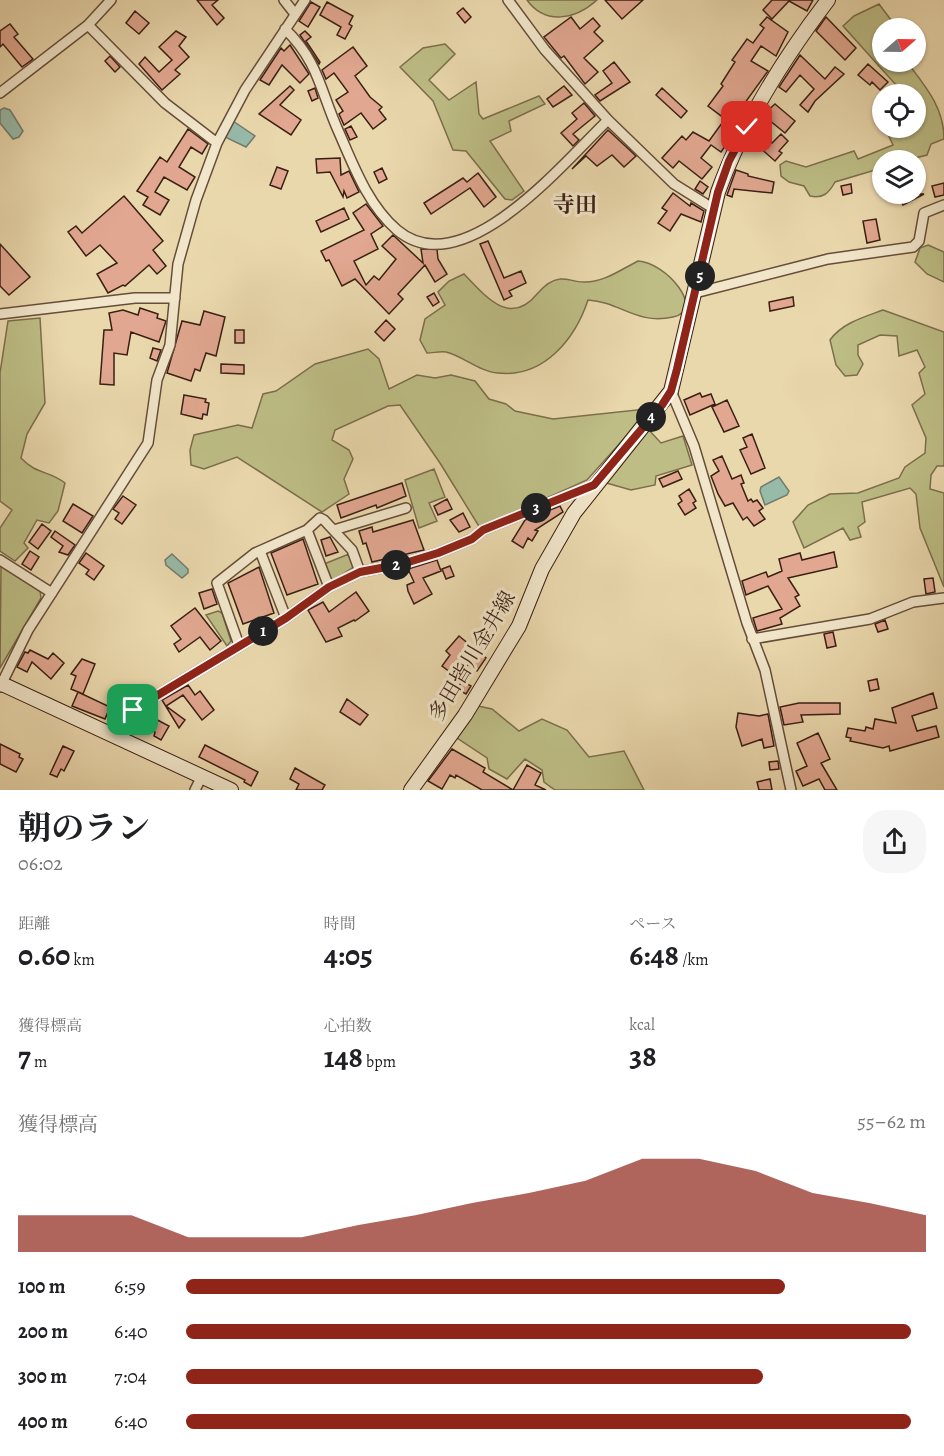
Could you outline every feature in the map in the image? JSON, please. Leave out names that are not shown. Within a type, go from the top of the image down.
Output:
[{"type":"main road","name":"多田皆川金井線","points":[[411,790],[465,715],[519,626],[556,543],[594,485],[671,391],[714,209],[729,161],[767,88],[828,0]]},
{"type":"main road","points":[[1,685],[231,790]]},
{"type":"street","points":[[0,93],[88,25],[111,0]]},
{"type":"street","points":[[284,0],[295,14]]},
{"type":"street","points":[[1,685],[27,630],[148,443],[157,380],[170,345],[178,264],[196,200],[217,142],[245,90],[305,0]]},
{"type":"street","points":[[508,0],[545,50],[608,120],[674,184],[714,209]]},
{"type":"street","points":[[88,25],[165,103],[217,142]]},
{"type":"street","points":[[285,29],[297,41],[319,76],[332,117],[366,191],[379,211],[397,230],[419,243],[446,244],[479,234],[520,203],[608,120]]},
{"type":"street","points":[[695,293],[828,259],[914,247],[919,241],[924,213],[944,205]]},
{"type":"street","points":[[0,314],[135,298],[175,298]]},
{"type":"street","points":[[671,391],[694,446],[752,639],[773,700],[791,790]]},
{"type":"street","points":[[118,737],[133,710],[286,618],[329,587],[360,572],[402,564],[438,553],[472,539],[483,530],[594,485]]},
{"type":"street","points":[[334,530],[406,508]]},
{"type":"street","points":[[239,645],[217,584],[260,551],[307,530],[320,518],[352,550],[360,572]]},
{"type":"street","points":[[307,530],[329,587]]},
{"type":"street","points":[[260,551],[286,618]]},
{"type":"street","points":[[0,560],[52,593]]},
{"type":"street","points":[[752,639],[870,619],[913,602],[944,598]]},
{"type":"street","points":[[195,790],[202,776]]},
{"type":"green space","points":[[527,0],[597,0],[579,12],[560,17],[542,13]]},
{"type":"green space","points":[[879,4],[890,18],[872,18],[872,58],[843,26],[854,16]]},
{"type":"green space","points":[[445,44],[455,54],[429,80],[449,100],[476,82],[479,114],[483,119],[539,96],[545,104],[509,121],[511,131],[490,141],[524,191],[512,200],[505,199],[466,151],[453,150],[433,101],[400,67],[423,48]]},
{"type":"green space","points":[[884,72],[915,72],[924,84],[895,84]]},
{"type":"green space","points":[[926,87],[941,117],[944,139],[931,144],[926,155],[926,150],[880,150],[893,145],[890,138],[926,138]]},
{"type":"green space","points":[[854,151],[858,159],[872,153],[872,171],[835,182],[822,196],[810,196],[804,186],[789,182],[781,176],[780,165],[786,161],[806,167]]},
{"type":"green space","points":[[928,245],[944,252],[944,282],[927,274],[915,262],[920,248]]},
{"type":"green space","points":[[638,261],[649,263],[670,277],[684,296],[686,305],[682,313],[660,319],[649,318],[588,300],[575,329],[555,353],[530,369],[515,373],[491,372],[446,352],[427,353],[420,340],[425,319],[445,305],[438,292],[449,281],[464,274],[499,305],[517,308],[527,304],[544,286],[553,281],[563,279],[590,282],[611,275]]},
{"type":"green space","points":[[883,310],[944,332],[944,466],[937,466],[931,475],[930,489],[944,493],[944,587],[920,528],[916,494],[910,488],[862,502],[865,522],[858,527],[861,537],[850,540],[843,528],[804,548],[793,522],[808,505],[830,494],[858,493],[899,478],[905,467],[925,453],[926,438],[912,405],[925,394],[919,373],[925,367],[917,350],[899,356],[897,336],[880,335],[858,345],[858,355],[863,364],[857,375],[845,376],[836,365],[830,340],[835,334],[854,321]]},
{"type":"green space","points":[[40,318],[45,403],[27,434],[21,458],[37,470],[65,483],[58,511],[49,523],[37,520],[24,543],[28,548],[15,561],[0,551],[0,528],[12,510],[0,501],[0,373],[8,321]]},
{"type":"green space","points":[[368,349],[379,359],[389,389],[417,375],[435,378],[451,375],[475,381],[489,399],[506,404],[515,411],[553,419],[646,409],[647,413],[587,480],[480,528],[440,463],[400,405],[388,406],[335,430],[332,440],[349,450],[353,459],[344,479],[349,494],[322,512],[237,457],[204,469],[191,465],[190,450],[194,435],[238,425],[252,428],[263,394],[276,391],[315,364]]},
{"type":"green space","points":[[647,428],[661,443],[683,436],[692,465],[656,476],[655,485],[631,490],[603,482]]},
{"type":"green space","points":[[434,469],[445,497],[429,503],[437,521],[419,528],[405,480]]},
{"type":"green space","points":[[349,554],[354,567],[334,580],[329,578],[324,564]]},
{"type":"green space","points":[[1,566],[40,591],[41,598],[0,668]]},
{"type":"green space","points":[[218,611],[222,613],[231,641],[227,646],[206,615]]},
{"type":"green space","points":[[478,706],[492,709],[519,731],[542,719],[567,730],[589,757],[624,751],[644,790],[555,790],[544,782],[542,770],[525,759],[507,779],[489,769],[487,758],[457,738]]},
{"type":"shaded area","points":[[4,108],[10,110],[23,131],[19,137],[13,139],[0,123],[0,110]]},
{"type":"shaded area","points":[[233,121],[255,136],[246,147],[225,137]]},
{"type":"shaded area","points":[[779,477],[789,491],[787,495],[765,505],[760,491],[761,487]]},
{"type":"shaded area","points":[[172,554],[188,569],[188,573],[182,578],[166,565],[165,560]]},
{"type":"building","points":[[197,0],[218,0],[212,5],[224,18],[217,25]]},
{"type":"building","points":[[605,0],[643,0],[622,19]]},
{"type":"building","points":[[772,0],[813,0],[807,11],[789,1],[772,19],[763,10]]},
{"type":"building","points":[[311,2],[320,7],[308,27],[299,21]]},
{"type":"building","points":[[327,2],[353,16],[349,24],[352,26],[345,39],[337,35],[341,27],[320,15]]},
{"type":"building","points":[[463,8],[471,17],[465,23],[457,13]]},
{"type":"building","points":[[135,11],[149,23],[139,34],[126,23]]},
{"type":"building","points":[[571,17],[580,29],[593,18],[600,26],[594,32],[603,41],[584,58],[598,72],[585,84],[564,56],[561,58],[544,37]]},
{"type":"building","points":[[767,17],[788,32],[776,56],[761,46],[751,61],[768,71],[739,111],[742,113],[730,139],[721,152],[711,145],[701,158],[712,167],[702,179],[679,161],[673,168],[662,158],[682,136],[686,140],[693,132],[709,141],[725,119],[708,106],[723,86],[721,84],[735,62],[732,60],[747,39],[753,43],[764,28],[760,25]]},
{"type":"building","points":[[826,17],[856,48],[845,60],[816,31]]},
{"type":"building","points":[[10,24],[18,34],[14,37],[33,59],[22,67],[3,44],[0,47],[0,31]]},
{"type":"building","points":[[176,31],[186,37],[179,46],[189,57],[175,70],[180,74],[162,90],[139,64],[145,57],[159,72],[172,60],[159,47]]},
{"type":"building","points":[[305,31],[311,37],[306,41],[320,62],[319,64],[300,35]]},
{"type":"building","points":[[290,45],[309,74],[300,83],[282,65],[269,85],[260,80],[281,48],[284,51]]},
{"type":"building","points":[[353,47],[367,66],[355,76],[370,97],[382,107],[379,110],[386,119],[373,129],[361,113],[344,125],[339,114],[343,111],[336,100],[348,92],[334,73],[326,79],[322,70]]},
{"type":"building","points":[[800,55],[825,79],[835,67],[844,74],[815,101],[808,112],[800,105],[814,89],[800,75],[786,92],[779,87]]},
{"type":"building","points":[[110,56],[120,67],[115,72],[105,61]]},
{"type":"building","points":[[614,62],[630,82],[600,101],[595,95],[612,83],[603,71]]},
{"type":"building","points":[[868,64],[872,68],[872,72],[877,72],[888,82],[874,84],[872,82],[870,85],[858,75]]},
{"type":"building","points":[[290,86],[294,90],[280,105],[301,120],[291,135],[259,114]]},
{"type":"building","points":[[564,86],[572,95],[553,107],[547,99]]},
{"type":"building","points":[[315,88],[318,98],[312,101],[308,91]]},
{"type":"building","points":[[662,88],[687,111],[681,118],[656,95]]},
{"type":"building","points":[[584,103],[595,116],[573,134],[579,140],[573,146],[561,133],[577,119],[572,113]]},
{"type":"building","points":[[775,104],[795,121],[785,133],[763,115]]},
{"type":"building","points":[[351,126],[357,137],[350,140],[345,129]]},
{"type":"building","points":[[188,129],[208,144],[202,154],[191,147],[179,167],[195,177],[187,190],[164,177],[155,192],[169,200],[160,215],[143,205],[148,197],[137,191],[160,157],[167,162]]},
{"type":"building","points":[[608,130],[636,156],[624,167],[612,155],[597,166],[586,156],[572,169]]},
{"type":"building","points":[[757,132],[772,143],[781,134],[788,141],[779,151],[782,153],[775,161],[751,140]]},
{"type":"building","points":[[340,158],[341,175],[349,171],[359,192],[347,198],[344,191],[343,197],[330,172],[317,173],[316,159]]},
{"type":"building","points":[[277,167],[288,171],[281,189],[270,185]]},
{"type":"building","points":[[382,168],[387,179],[379,183],[374,172]]},
{"type":"building","points":[[736,170],[748,176],[774,182],[772,193],[734,189],[732,197],[727,195]]},
{"type":"building","points":[[478,173],[496,197],[484,207],[470,188],[431,214],[424,203],[463,178],[467,182]]},
{"type":"building","points":[[700,181],[708,187],[703,194],[695,189]]},
{"type":"building","points":[[944,183],[944,195],[935,197],[932,186]]},
{"type":"building","points":[[851,184],[852,193],[843,195],[841,186]]},
{"type":"building","points":[[673,193],[690,206],[691,203],[704,211],[701,222],[681,214],[670,231],[658,223],[667,211],[662,208]]},
{"type":"building","points":[[124,196],[163,241],[153,250],[166,266],[157,274],[149,265],[125,286],[108,293],[97,274],[117,263],[100,245],[86,256],[68,232],[76,226],[82,233]]},
{"type":"building","points":[[366,204],[383,226],[371,234],[378,249],[354,261],[366,285],[374,276],[379,280],[396,259],[382,246],[393,235],[423,263],[421,249],[437,249],[438,259],[447,274],[435,282],[425,265],[398,294],[403,299],[389,314],[355,279],[342,286],[329,260],[326,261],[321,251],[364,230],[353,213]]},
{"type":"building","points":[[344,208],[349,219],[321,232],[316,221]]},
{"type":"building","points":[[876,219],[880,240],[867,243],[863,221]]},
{"type":"building","points":[[488,241],[504,278],[521,271],[526,283],[509,291],[512,296],[504,300],[480,244]]},
{"type":"building","points":[[0,244],[30,277],[9,295],[0,286]]},
{"type":"building","points":[[434,293],[439,302],[433,306],[427,297]]},
{"type":"building","points":[[793,297],[794,306],[770,311],[769,302]]},
{"type":"building","points":[[140,308],[158,314],[157,318],[166,321],[159,342],[131,332],[127,355],[114,353],[114,385],[100,384],[104,330],[112,330],[109,313],[123,310],[138,315]]},
{"type":"building","points":[[204,311],[225,317],[216,356],[206,353],[200,371],[195,369],[191,381],[167,373],[182,321],[200,325]]},
{"type":"building","points":[[386,320],[395,329],[384,341],[375,332]]},
{"type":"building","points":[[235,330],[244,330],[244,343],[235,343]]},
{"type":"building","points":[[153,348],[161,350],[157,361],[150,358]]},
{"type":"building","points":[[221,364],[244,365],[244,374],[221,373]]},
{"type":"building","points":[[700,393],[702,397],[711,394],[715,404],[690,415],[684,400]]},
{"type":"building","points":[[184,395],[206,399],[205,402],[209,403],[207,415],[203,414],[202,419],[181,414]]},
{"type":"building","points":[[727,400],[739,426],[724,432],[712,407]]},
{"type":"building","points":[[752,434],[765,468],[751,474],[740,450],[747,447],[743,438]]},
{"type":"building","points":[[722,456],[732,479],[741,475],[744,483],[741,484],[748,501],[757,500],[763,508],[759,511],[765,519],[754,526],[747,517],[743,520],[733,503],[725,506],[718,494],[711,476],[719,471],[713,460]]},
{"type":"building","points":[[678,471],[682,479],[663,487],[659,479]]},
{"type":"building","points":[[402,483],[406,496],[377,508],[376,505],[341,518],[337,505]]},
{"type":"building","points":[[689,489],[696,501],[693,503],[696,508],[685,515],[678,504],[682,501],[679,496]]},
{"type":"building","points":[[123,496],[136,505],[122,524],[115,519],[119,513],[113,509]]},
{"type":"building","points":[[447,499],[452,509],[438,515],[434,506]]},
{"type":"building","points":[[73,504],[93,516],[82,533],[63,521]]},
{"type":"building","points":[[560,506],[563,512],[535,530],[538,531],[532,541],[528,538],[523,548],[512,541],[525,520]]},
{"type":"building","points":[[463,513],[470,527],[459,532],[450,520]]},
{"type":"building","points":[[413,520],[424,550],[372,562],[366,543],[363,544],[359,531],[372,527],[373,532]]},
{"type":"building","points":[[42,524],[51,531],[38,549],[29,542]]},
{"type":"building","points":[[55,531],[75,545],[68,555],[59,552],[63,546],[51,537]]},
{"type":"building","points":[[330,537],[338,552],[326,556],[321,540]]},
{"type":"building","points":[[303,539],[318,584],[287,595],[271,553]]},
{"type":"building","points":[[30,551],[39,557],[31,570],[22,564]]},
{"type":"building","points":[[834,552],[837,567],[788,578],[799,595],[795,597],[800,606],[780,618],[782,624],[757,631],[753,618],[782,609],[768,586],[746,595],[742,581],[766,572],[768,577],[782,571],[779,559],[800,553],[802,560]]},
{"type":"building","points":[[86,553],[104,566],[94,580],[86,574],[89,570],[79,563]]},
{"type":"building","points":[[437,560],[441,571],[423,578],[432,594],[414,604],[407,585],[414,582],[408,569]]},
{"type":"building","points":[[450,566],[454,576],[446,579],[442,569]]},
{"type":"building","points":[[259,567],[274,613],[243,624],[228,583]]},
{"type":"building","points":[[933,578],[935,592],[926,594],[924,579]]},
{"type":"building","points":[[212,589],[217,604],[204,609],[199,593]]},
{"type":"building","points":[[356,592],[369,611],[355,621],[338,628],[342,636],[326,642],[308,610],[323,602],[329,612]]},
{"type":"building","points":[[195,608],[221,641],[210,650],[200,637],[179,652],[174,644],[181,639],[171,626]]},
{"type":"building","points":[[885,620],[888,629],[878,632],[875,624]]},
{"type":"building","points":[[833,632],[836,646],[827,648],[824,634]]},
{"type":"building","points":[[459,636],[486,658],[477,671],[468,664],[458,678],[442,666],[450,655],[446,651]]},
{"type":"building","points":[[30,650],[48,659],[53,653],[64,663],[51,679],[32,662],[27,672],[17,667],[25,652],[28,653]]},
{"type":"building","points":[[82,659],[95,664],[83,694],[71,689],[76,676],[71,674]]},
{"type":"building","points":[[877,679],[879,689],[870,691],[868,681]]},
{"type":"building","points":[[462,681],[471,686],[466,694],[457,689]]},
{"type":"building","points":[[188,685],[195,695],[200,691],[214,710],[202,720],[183,695],[166,706],[185,720],[179,728],[162,700]]},
{"type":"building","points":[[78,692],[110,707],[105,719],[72,706]]},
{"type":"building","points":[[933,693],[937,708],[912,716],[917,731],[936,726],[939,737],[890,751],[889,746],[883,748],[850,741],[851,738],[846,737],[848,728],[865,731],[866,727],[873,729],[875,719],[896,723],[892,708]]},
{"type":"building","points":[[347,699],[368,715],[360,725],[340,712]]},
{"type":"building","points":[[799,703],[840,703],[840,714],[801,715],[803,722],[784,725],[780,707]]},
{"type":"building","points":[[738,713],[759,716],[768,714],[774,746],[764,748],[762,739],[742,746],[736,727]]},
{"type":"building","points":[[146,714],[169,726],[161,740],[154,736],[155,732],[141,724]]},
{"type":"building","points":[[818,733],[830,759],[821,763],[837,790],[825,790],[819,779],[803,786],[796,771],[807,766],[797,743]]},
{"type":"building","points":[[0,744],[20,754],[19,757],[23,759],[16,772],[0,764]]},
{"type":"building","points":[[205,745],[258,772],[251,786],[244,782],[245,780],[199,757]]},
{"type":"building","points":[[63,746],[74,751],[64,771],[61,769],[57,777],[50,774]]},
{"type":"building","points":[[452,749],[485,768],[483,772],[513,790],[482,790],[456,775],[455,778],[450,775],[442,789],[428,781]]},
{"type":"building","points":[[778,761],[779,769],[770,770],[769,762]]},
{"type":"building","points":[[527,765],[541,773],[535,785],[546,790],[513,790]]},
{"type":"building","points":[[295,768],[325,785],[322,790],[296,790],[299,784],[290,779]]},
{"type":"building","points":[[770,779],[772,790],[759,790],[757,782]]},
{"type":"district","name":"寺田","points":[[575,204]]},
{"type":"route","points":[[133,710],[286,618],[329,587],[360,572],[402,564],[438,553],[472,539],[483,530],[594,485],[662,405],[671,391],[718,192],[729,161],[747,127]]}]
